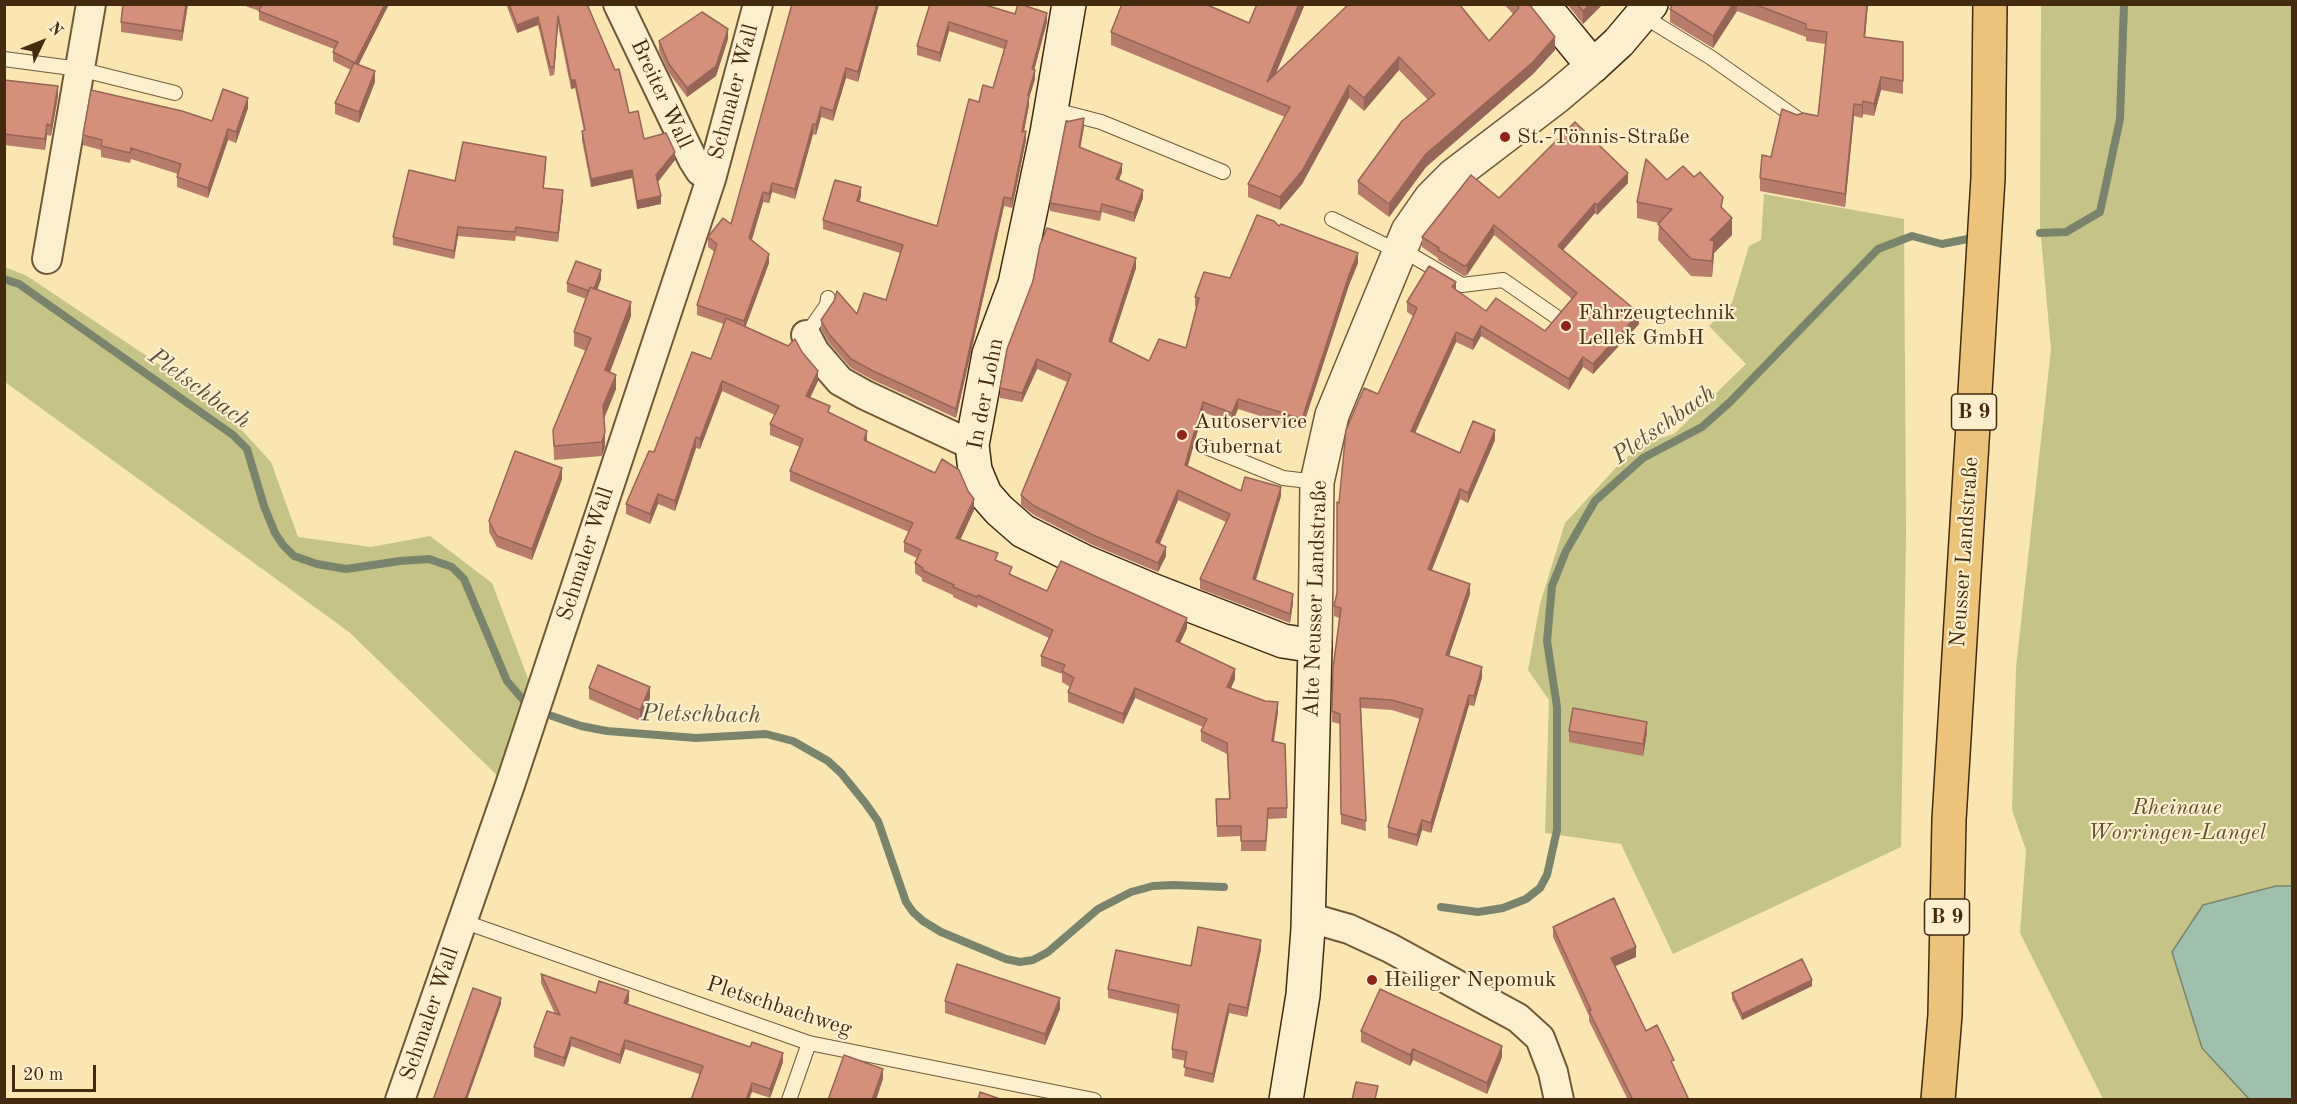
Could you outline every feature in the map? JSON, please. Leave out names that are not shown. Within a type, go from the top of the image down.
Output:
[{"type":"main road","name":"In der Lohn","points":[[1069,4],[1051,109],[1015,284],[989,354],[972,445],[975,470],[985,494],[1023,531],[1154,591],[1283,641],[1315,646]]},
{"type":"main road","points":[[1542,4],[1593,66]]},
{"type":"main road","name":"Neusser Landstraße","points":[[1938,1100],[1945,1015],[1949,820],[1988,178],[1990,4]]},
{"type":"main road","name":"Alte Neusser Landstraße","points":[[1286,1100],[1303,995],[1307,917],[1317,482],[1332,416],[1408,231],[1431,198],[1454,175],[1593,66],[1619,42],[1647,10]]},
{"type":"street","points":[[47,259],[91,4]]},
{"type":"street","name":"Breiter Wall","points":[[618,4],[693,160],[700,171],[711,179]]},
{"type":"street","name":"Schmaler Wall","points":[[400,1100],[510,785],[711,179],[758,4]]},
{"type":"street","points":[[806,335],[815,352],[840,381],[972,445]]},
{"type":"street","points":[[1307,917],[1359,934],[1518,1018],[1540,1038],[1553,1072],[1559,1100]]},
{"type":"lane","points":[[1647,10],[1798,119]]},
{"type":"lane","points":[[4,59],[79,69],[175,93]]},
{"type":"lane","points":[[1051,109],[1101,122],[1223,172]]},
{"type":"lane","points":[[1332,219],[1400,250],[1462,285],[1503,280],[1555,316]]},
{"type":"lane","points":[[806,335],[826,305],[828,298]]},
{"type":"lane","points":[[1206,447],[1283,478],[1317,482]]},
{"type":"lane","name":"Pletschbachweg","points":[[462,921],[809,1043],[1094,1100]]},
{"type":"lane","points":[[789,1100],[809,1043]]},
{"type":"green space","name":"Rheinaue Worringen-Langel","points":[[2041,5],[2292,5],[2292,1099],[2103,1099],[2020,933],[2026,850],[2012,810],[2016,668],[2051,349],[2040,226]]},
{"type":"green space","points":[[1764,194],[1904,219],[1906,533],[1901,847],[1673,954],[1621,844],[1545,833],[1549,700],[1528,670],[1540,604],[1565,523],[1623,460],[1651,441],[1674,434],[1746,364],[1709,326],[1732,303],[1749,246],[1761,240]]},
{"type":"green space","points":[[5,267],[27,276],[217,403],[271,462],[298,537],[371,547],[430,536],[492,583],[530,684],[503,781],[349,632],[5,382]]},
{"type":"shaded area","points":[[2276,886],[2292,886],[2292,1099],[2249,1099],[2202,1048],[2172,952],[2203,905]]},
{"type":"building","points":[[123,4],[186,4],[182,31],[121,22]]},
{"type":"building","points":[[262,4],[385,4],[355,63],[333,52],[338,42],[259,11]]},
{"type":"building","points":[[509,4],[587,4],[615,70],[619,69],[629,113],[638,111],[644,139],[666,133],[675,152],[656,175],[661,196],[637,201],[632,170],[591,179],[582,131],[585,130],[575,80],[571,80],[558,16],[554,67],[550,67],[538,17],[517,25]]},
{"type":"building","points":[[792,4],[877,4],[858,72],[846,68],[833,111],[821,107],[816,125],[813,124],[795,189],[772,183],[769,194],[763,192],[749,238],[769,254],[744,321],[697,305],[717,244],[708,237],[723,218],[731,224]]},
{"type":"building","points":[[930,4],[982,4],[1015,14],[1020,4],[1047,13],[1032,69],[1035,70],[1022,132],[1026,131],[1012,199],[1004,197],[956,409],[851,359],[829,334],[821,320],[834,301],[837,291],[857,314],[864,293],[886,300],[903,245],[823,220],[835,180],[861,187],[857,201],[937,226],[969,99],[979,102],[983,85],[993,88],[1007,41],[949,22],[940,53],[917,46]]},
{"type":"building","points":[[1122,4],[1205,4],[1249,23],[1257,4],[1299,4],[1267,82],[1349,4],[1459,4],[1489,41],[1519,8],[1516,4],[1529,4],[1555,37],[1533,62],[1426,154],[1389,204],[1358,181],[1402,121],[1435,94],[1399,57],[1364,98],[1349,85],[1302,171],[1280,197],[1248,184],[1290,107],[1111,32]]},
{"type":"building","points":[[1577,4],[1590,4],[1583,11]]},
{"type":"building","points":[[1673,4],[1733,4],[1713,36],[1670,9]]},
{"type":"building","points":[[1754,4],[1867,4],[1864,37],[1903,42],[1903,81],[1881,77],[1874,104],[1863,101],[1862,105],[1854,104],[1845,194],[1760,178],[1762,155],[1771,157],[1782,109],[1797,115],[1803,113],[1818,116],[1827,32],[1806,29],[1806,24]]},
{"type":"building","points":[[702,12],[728,29],[716,66],[687,88],[669,64],[659,41]]},
{"type":"building","points":[[354,63],[375,71],[359,112],[335,103]]},
{"type":"building","points":[[4,80],[58,86],[51,126],[47,124],[45,139],[4,134]]},
{"type":"building","points":[[223,89],[248,98],[236,132],[228,129],[208,188],[177,177],[181,164],[131,148],[130,153],[101,146],[102,140],[83,135],[91,90],[182,111],[212,121]]},
{"type":"building","points":[[1084,118],[1079,147],[1122,164],[1116,179],[1143,190],[1134,213],[1102,204],[1100,212],[1050,203],[1066,122]]},
{"type":"building","points":[[1575,122],[1628,173],[1597,205],[1595,203],[1558,246],[1639,313],[1593,364],[1583,357],[1569,379],[1481,326],[1473,340],[1456,332],[1411,431],[1460,453],[1473,421],[1495,430],[1468,493],[1460,489],[1428,569],[1470,584],[1446,655],[1482,667],[1474,696],[1469,695],[1431,823],[1422,820],[1417,835],[1388,827],[1423,709],[1392,700],[1360,698],[1366,821],[1341,814],[1340,714],[1332,711],[1333,668],[1341,608],[1334,606],[1337,593],[1337,502],[1339,503],[1346,430],[1364,388],[1378,394],[1417,308],[1407,302],[1429,266],[1456,282],[1452,287],[1486,311],[1496,298],[1545,331],[1577,293],[1494,225],[1467,265],[1464,266],[1422,237],[1471,175],[1499,198]]},
{"type":"building","points":[[463,142],[546,157],[543,188],[563,190],[558,233],[516,227],[515,232],[458,227],[454,251],[393,237],[409,170],[455,181]]},
{"type":"building","points":[[1646,159],[1667,180],[1683,166],[1694,177],[1700,172],[1723,197],[1721,207],[1732,218],[1710,240],[1714,241],[1712,261],[1691,259],[1658,224],[1672,209],[1637,202]]},
{"type":"building","points":[[1257,215],[1274,221],[1279,226],[1281,224],[1358,253],[1302,419],[1238,399],[1232,413],[1203,402],[1185,465],[1241,491],[1245,477],[1281,487],[1253,579],[1293,594],[1290,614],[1200,579],[1230,514],[1178,490],[1156,542],[1166,547],[1158,563],[1034,506],[1021,495],[1071,374],[1037,359],[1022,393],[1000,388],[1007,349],[1033,281],[1040,245],[1047,228],[1136,258],[1109,341],[1149,361],[1159,339],[1186,348],[1199,298],[1195,297],[1204,272],[1230,278]]},
{"type":"building","points":[[576,261],[601,270],[594,289],[590,287],[589,291],[567,283]]},
{"type":"building","points":[[590,287],[631,302],[605,370],[616,375],[603,406],[605,432],[602,442],[554,446],[553,430],[591,338],[574,332]]},
{"type":"building","points":[[726,318],[788,346],[795,339],[802,352],[818,371],[806,396],[830,406],[828,412],[867,431],[864,440],[935,473],[942,459],[959,470],[974,499],[956,538],[998,553],[995,560],[1012,567],[1009,574],[1047,591],[1061,561],[1187,618],[1176,641],[1235,669],[1227,687],[1265,701],[1278,702],[1272,741],[1285,744],[1287,808],[1268,808],[1266,841],[1241,841],[1241,826],[1217,826],[1216,799],[1230,799],[1227,743],[1201,731],[1207,719],[1135,688],[1123,714],[1068,692],[1074,678],[1062,671],[1065,665],[1041,656],[1053,630],[978,595],[977,597],[953,587],[954,585],[922,570],[923,568],[915,563],[921,550],[904,542],[913,523],[790,471],[803,439],[770,424],[779,406],[722,381],[700,439],[696,437],[675,501],[658,494],[650,514],[626,504],[649,451],[654,452],[692,352],[711,359]]},
{"type":"building","points":[[515,451],[562,468],[532,549],[497,536],[489,521]]},
{"type":"building","points":[[598,665],[650,687],[640,710],[589,688]]},
{"type":"building","points":[[1573,708],[1647,722],[1643,744],[1569,731]]},
{"type":"building","points":[[1614,898],[1636,947],[1611,958],[1646,1031],[1657,1025],[1674,1060],[1671,1061],[1689,1100],[1633,1100],[1589,1011],[1591,1010],[1553,927]]},
{"type":"building","points":[[1198,927],[1261,940],[1247,1008],[1229,1004],[1213,1074],[1184,1067],[1187,1052],[1172,1049],[1179,1005],[1108,989],[1116,950],[1191,966]]},
{"type":"building","points":[[1802,959],[1812,980],[1742,1014],[1732,993]]},
{"type":"building","points":[[957,964],[1060,998],[1045,1034],[945,1001]]},
{"type":"building","points":[[541,974],[596,993],[599,981],[629,991],[624,1003],[750,1047],[752,1042],[783,1053],[770,1089],[752,1083],[746,1100],[691,1100],[703,1066],[625,1040],[620,1055],[571,1037],[564,1058],[534,1047],[547,1011],[560,1015]]},
{"type":"building","points":[[473,988],[501,998],[465,1100],[433,1100]]},
{"type":"building","points":[[1380,989],[1502,1046],[1487,1083],[1413,1049],[1410,1055],[1361,1031]]},
{"type":"building","points":[[844,1055],[883,1069],[872,1100],[828,1100]]},
{"type":"building","points":[[1356,1082],[1378,1086],[1375,1099],[1378,1100],[1352,1100]]},
{"type":"building","points":[[980,1092],[1003,1100],[978,1100]]},
{"type":"waterway","name":"Pletschbach","points":[[2040,233],[2066,232],[2100,212],[2120,119],[2124,4]]},
{"type":"waterway","name":"Pletschbach","points":[[1441,907],[1478,912],[1503,908],[1526,899],[1540,888],[1547,875],[1557,830],[1557,707],[1547,641],[1552,586],[1566,551],[1595,501],[1643,458],[1702,427],[1730,402],[1878,249],[1912,236],[1942,244],[1978,237]]},
{"type":"waterway","name":"Pletschbach","points":[[4,279],[19,284],[233,435],[247,449],[264,506],[275,533],[294,556],[317,564],[346,569],[429,559],[452,567],[464,579],[507,681],[525,702]]},
{"type":"waterway","name":"Pletschbach","points":[[552,716],[581,726],[607,731],[696,738],[766,734],[793,741],[828,761],[841,773],[878,821],[906,902],[913,912],[941,932],[1006,959],[1020,962],[1033,960],[1048,952],[1098,909],[1131,892],[1153,886],[1224,887]]},
{"type":"place","name":"St.-Tönnis-Straße","points":[[1505,137]]},
{"type":"place","name":"Fahrzeugtechnik Lellek GmbH","points":[[1566,326]]},
{"type":"place","name":"Autoservice Gubernat","points":[[1182,435]]},
{"type":"place","name":"Heiliger Nepomuk","points":[[1372,980]]}]
